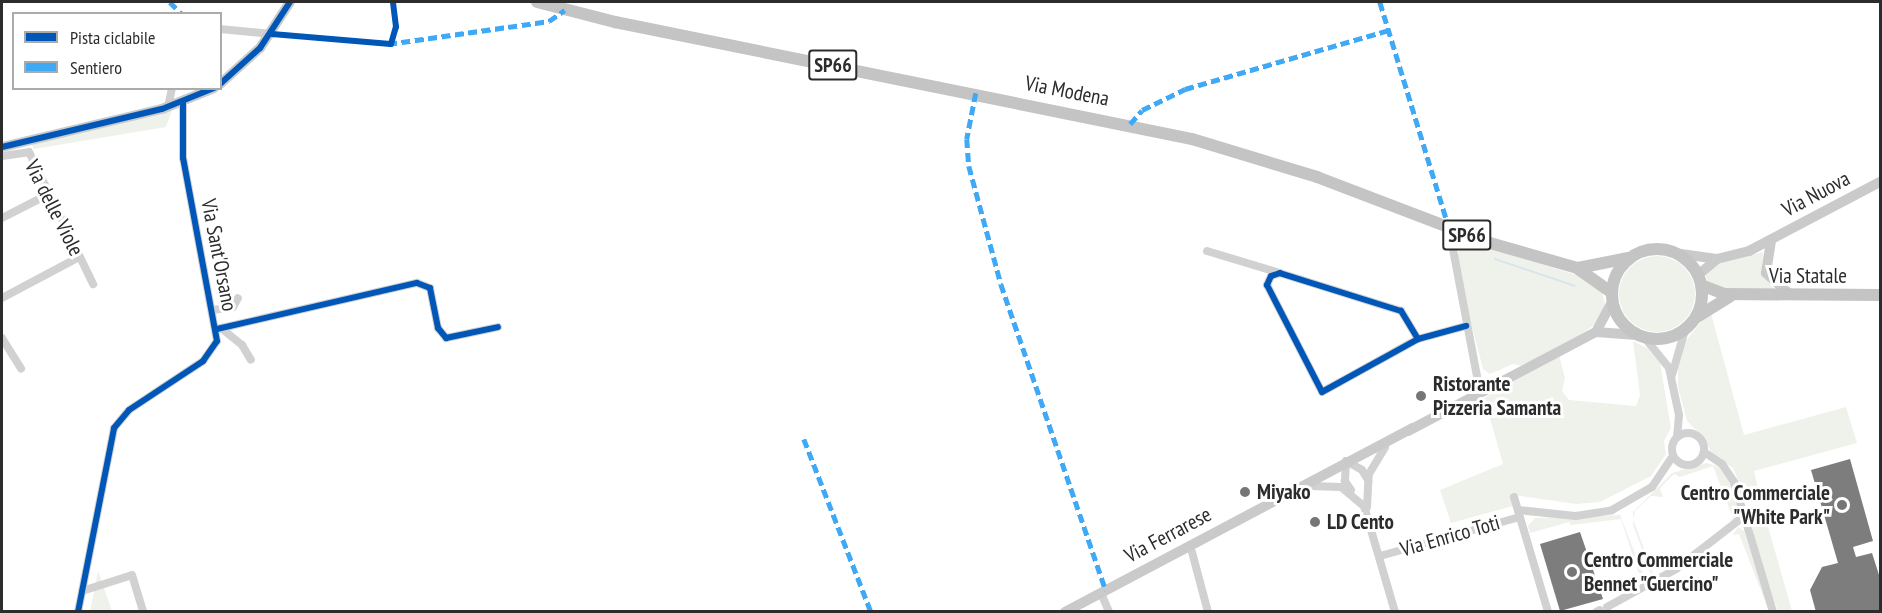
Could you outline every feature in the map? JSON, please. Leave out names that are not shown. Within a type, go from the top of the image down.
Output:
[{"type":"main road","points":[[222,82],[272,34],[290,2]]},
{"type":"main road","name":"Via Modena","points":[[537,2],[615,22],[1139,126],[1308,174],[1449,228],[1577,268],[1612,297],[1620,321],[1640,336]]},
{"type":"main road","points":[[2,147],[183,103],[210,90]]},
{"type":"main road","name":"Via Nuova","points":[[1674,253],[1717,259],[1771,241],[1881,182]]},
{"type":"main road","name":"Via Nuova","points":[[1771,241],[1766,273],[1773,285],[1791,295]]},
{"type":"main road","name":"Via Modena","points":[[1577,268],[1655,249],[1674,253]]},
{"type":"main road","points":[[1632,256],[1618,270],[1612,297],[1596,332],[1662,339],[1685,330],[1694,320],[1700,280],[1674,253]]},
{"type":"main road","name":"Via Nuova","points":[[1700,280],[1717,259]]},
{"type":"main road","name":"Via Statale","points":[[1700,280],[1735,295]]},
{"type":"main road","name":"Via Statale","points":[[1694,320],[1716,301],[1735,295],[1881,295]]},
{"type":"main road","name":"Via Ferrarese","points":[[1289,492],[1311,486],[1486,388],[1596,332]]},
{"type":"main road","name":"Via Ferrarese","points":[[1065,612],[1191,550],[1289,492],[1385,447],[1413,428]]},
{"type":"street","points":[[222,29],[272,34]]},
{"type":"street","points":[[168,107],[172,90]]},
{"type":"street","name":"Via Sant'Orsano","points":[[78,612],[116,425],[129,410],[206,359],[216,344],[219,329],[213,310],[183,158],[183,103]]},
{"type":"street","name":"Via delle Viole","points":[[2,156],[29,152],[93,284]]},
{"type":"street","points":[[2,218],[49,194]]},
{"type":"street","points":[[1449,228],[1466,326],[1478,369],[1478,381],[1486,388]]},
{"type":"street","points":[[1207,251],[1401,310],[1418,339]]},
{"type":"street","points":[[2,298],[80,257]]},
{"type":"street","points":[[1280,273],[1271,276],[1271,296],[1322,392],[1418,339],[1466,326]]},
{"type":"street","points":[[219,329],[417,283],[430,288],[438,328],[446,338],[498,327]]},
{"type":"street","points":[[213,310],[233,307],[238,298]]},
{"type":"street","points":[[219,329],[251,360]]},
{"type":"street","points":[[1672,376],[1685,330]]},
{"type":"street","points":[[1640,336],[1662,356],[1672,376],[1679,415],[1673,456],[1663,475]]},
{"type":"street","points":[[2,338],[21,368]]},
{"type":"street","points":[[1679,415],[1693,434],[1700,439],[1704,452],[1717,461],[1734,482],[1773,612]]},
{"type":"street","points":[[1677,437],[1693,434]]},
{"type":"street","points":[[1385,447],[1368,480],[1369,517],[1395,612]]},
{"type":"street","points":[[1699,461],[1704,452]]},
{"type":"street","points":[[1673,456],[1685,465]]},
{"type":"street","points":[[1520,516],[1535,512],[1605,512],[1639,497],[1663,475],[1699,461],[1717,461]]},
{"type":"street","points":[[1349,465],[1368,480]]},
{"type":"street","points":[[1349,465],[1353,493],[1369,517]]},
{"type":"street","points":[[1311,486],[1336,485],[1353,493]]},
{"type":"street","points":[[1514,496],[1548,612]]},
{"type":"street","points":[[1520,516],[1535,512]]},
{"type":"street","name":"Via Enrico Toti","points":[[1380,556],[1520,516]]},
{"type":"street","points":[[1601,610],[1688,561],[1743,517]]},
{"type":"street","points":[[1191,550],[1208,612]]},
{"type":"street","points":[[84,590],[132,575],[143,612]]},
{"type":"street","points":[[1101,593],[1109,612]]},
{"type":"shaded area","points":[[173,107],[166,127],[34,149],[32,144]]},
{"type":"shaded area","points":[[1461,245],[1496,250],[1583,277],[1601,288],[1606,307],[1598,322],[1583,333],[1522,366],[1513,364],[1490,374],[1483,369],[1469,315],[1457,257]]},
{"type":"shaded area","points":[[1763,252],[1762,273],[1774,289],[1719,290],[1708,285],[1705,274],[1715,265]]},
{"type":"shaded area","points":[[1657,256],[1671,259],[1684,267],[1692,280],[1695,294],[1692,308],[1684,321],[1671,329],[1657,332],[1643,329],[1630,321],[1622,308],[1619,294],[1622,280],[1630,267],[1643,259]]},
{"type":"shaded area","points":[[1710,310],[1744,435],[1846,407],[1857,443],[1754,471],[1760,497],[1746,499],[1733,468],[1712,454],[1704,438],[1687,421],[1678,387],[1678,363],[1685,342]]},
{"type":"shaded area","points":[[1633,341],[1647,348],[1660,363],[1671,428],[1664,441],[1666,454],[1651,476],[1600,502],[1576,504],[1514,495],[1513,506],[1451,523],[1440,490],[1503,464],[1484,398],[1559,355],[1565,378],[1562,391],[1569,400],[1636,406],[1640,395]]},
{"type":"shaded area","points":[[1707,463],[1719,467],[1730,481],[1740,517],[1729,521],[1733,518],[1713,466],[1680,477],[1674,474],[1660,488],[1663,497],[1651,496],[1635,511],[1633,519],[1633,512],[1672,473]]},
{"type":"shaded area","points":[[1763,509],[1792,611],[1778,611],[1765,576],[1749,516]]},
{"type":"shaded area","points":[[1620,515],[1645,579],[1642,584],[1621,519],[1571,525],[1569,522],[1530,533],[1528,526],[1535,518]]},
{"type":"shaded area","points":[[1633,519],[1653,573],[1657,573],[1653,579],[1633,525]]},
{"type":"shaded area","points":[[1738,527],[1744,531],[1769,611],[1739,534],[1733,535]]},
{"type":"shaded area","points":[[98,571],[112,611],[90,612]]},
{"type":"building","name":"Centro Commerciale \"White Park\"","points":[[1850,459],[1873,541],[1853,547],[1856,557],[1872,553],[1881,581],[1881,612],[1816,612],[1810,590],[1822,567],[1838,563],[1811,470]]},
{"type":"building","name":"Centro Commerciale Bennet \"Guercino\"","points":[[1580,532],[1603,599],[1560,611],[1540,544]]},
{"type":"waterway","points":[[1495,259],[1575,286]]},
{"type":"marked path","points":[[170,2],[180,12]]},
{"type":"marked path","points":[[1380,2],[1449,228]]},
{"type":"marked path","points":[[388,44],[549,21],[565,10]]},
{"type":"marked path","points":[[1130,124],[1142,110],[1185,89],[1389,30]]},
{"type":"marked path","points":[[976,93],[967,139],[969,166],[1001,284],[1106,590]]},
{"type":"marked path","points":[[804,439],[871,612]]},
{"type":"cycle path","points":[[222,82],[260,48],[290,2]]},
{"type":"cycle path","points":[[272,34],[391,44],[396,27],[393,2]]},
{"type":"cycle path","points":[[2,147],[162,109],[209,90]]},
{"type":"cycle path","points":[[78,612],[114,428],[129,410],[203,361],[217,341],[183,158],[183,103]]},
{"type":"cycle path","points":[[1418,339],[1401,311],[1280,273],[1271,276],[1267,285],[1322,392],[1418,339],[1466,326]]},
{"type":"cycle path","points":[[217,329],[417,283],[430,288],[438,328],[446,338],[498,327]]},
{"type":"place","name":"Ristorante Pizzeria Samanta","points":[[1421,396]]},
{"type":"place","name":"Miyako","points":[[1245,492]]},
{"type":"place","name":"Centro Commerciale \"White Park\"","points":[[1842,505]]},
{"type":"place","name":"LD Cento","points":[[1315,522]]},
{"type":"place","name":"Centro Commerciale Bennet \"Guercino\"","points":[[1572,572]]}]
